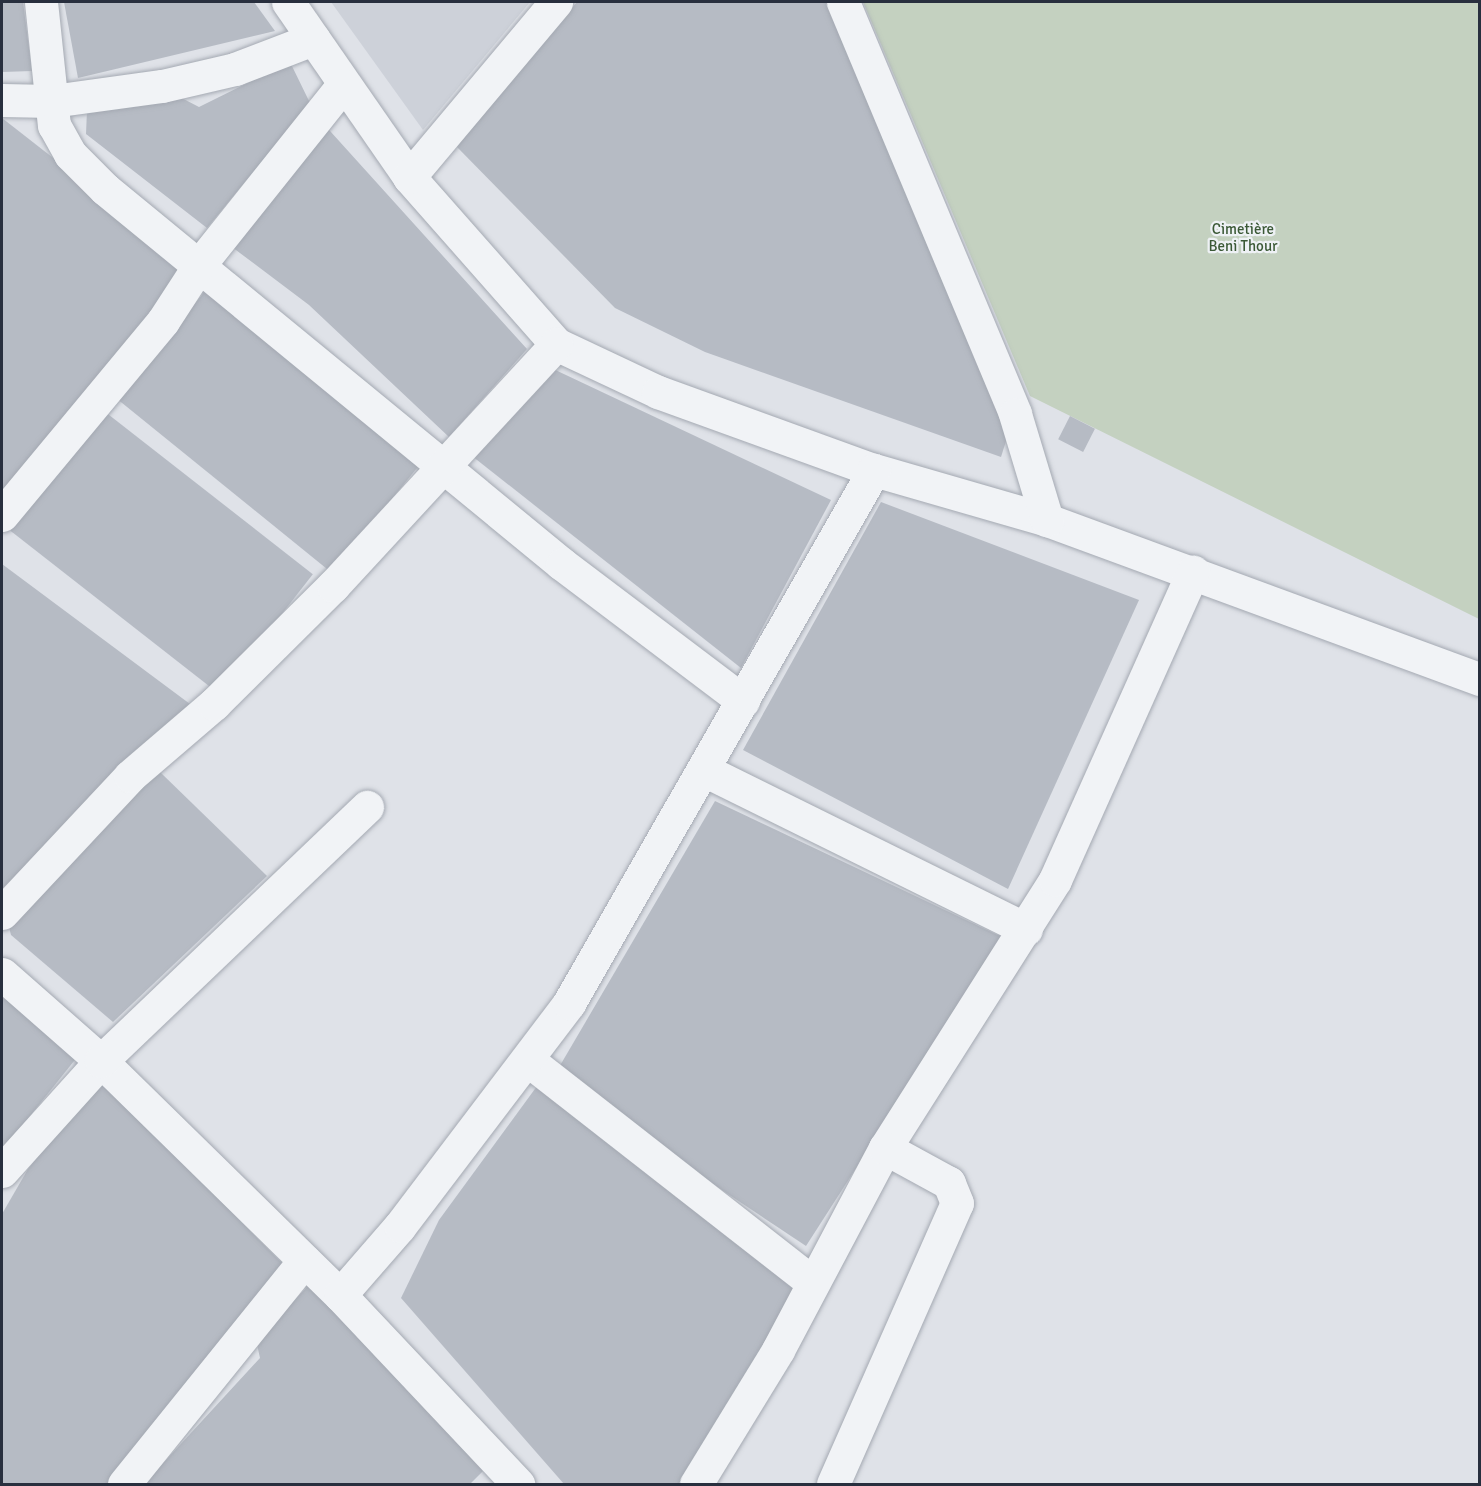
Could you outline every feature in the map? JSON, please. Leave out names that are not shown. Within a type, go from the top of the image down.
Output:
[{"type":"street","points":[[41,2],[54,125],[70,153],[128,208],[200,264],[444,467],[743,701]]},
{"type":"street","points":[[288,2],[343,85],[409,177],[556,344],[648,388],[874,470],[1047,520],[1193,571],[1479,679]]},
{"type":"street","points":[[409,177],[556,2]]},
{"type":"street","points":[[843,2],[1015,414],[1047,520]]},
{"type":"street","points":[[2,100],[52,101],[214,74],[313,39]]},
{"type":"street","points":[[2,514],[163,321],[200,264],[343,85]]},
{"type":"street","points":[[2,913],[130,776],[222,696],[444,467],[556,344]]},
{"type":"street","points":[[340,1295],[529,1061],[569,1003],[706,771],[743,701],[874,470]]},
{"type":"street","points":[[696,1485],[813,1283],[885,1148],[1055,880],[1193,571]]},
{"type":"street","points":[[706,771],[1026,929]]},
{"type":"street","points":[[2,1171],[101,1061],[368,807]]},
{"type":"street","points":[[2,974],[101,1061],[340,1295],[506,1480]]},
{"type":"street","points":[[529,1061],[813,1283]]},
{"type":"street","points":[[833,1485],[957,1203],[949,1183],[885,1148]]},
{"type":"street","points":[[124,1485],[303,1261]]},
{"type":"shaded area","points":[[331,2],[530,2],[423,130]]},
{"type":"green space","name":"Cimetière Beni Thour","points":[[863,2],[1479,2],[1479,619],[1030,396]]},
{"type":"building","points":[[2,2],[23,2],[32,71],[2,72]]},
{"type":"building","points":[[64,2],[254,2],[275,31],[78,78]]},
{"type":"building","points":[[577,2],[829,2],[1013,419],[1001,457],[705,352],[615,308],[456,146]]},
{"type":"building","points":[[290,62],[310,103],[207,228],[86,134],[87,110],[172,93],[199,107]]},
{"type":"building","points":[[2,118],[194,268],[2,502]]},
{"type":"building","points":[[321,121],[527,349],[449,437],[309,305],[224,241]]},
{"type":"building","points":[[210,285],[424,459],[332,573],[117,399]]},
{"type":"building","points":[[549,367],[831,500],[741,668],[472,456]]},
{"type":"building","points":[[104,411],[313,574],[219,694],[10,531]]},
{"type":"building","points":[[1070,416],[1095,429],[1083,452],[1058,439]]},
{"type":"building","points":[[881,502],[1139,600],[1008,889],[743,750]]},
{"type":"building","points":[[2,564],[190,704],[2,889]]},
{"type":"building","points":[[160,772],[267,876],[113,1022],[11,935],[8,923],[116,807]]},
{"type":"building","points":[[715,801],[1004,938],[806,1246],[656,1146],[558,1069]]},
{"type":"building","points":[[2,986],[78,1056],[2,1151]]},
{"type":"building","points":[[99,1078],[285,1266],[108,1484],[2,1484],[2,1214],[28,1169]]},
{"type":"building","points":[[540,1082],[799,1290],[683,1484],[564,1484],[401,1298],[439,1220]]},
{"type":"building","points":[[310,1284],[483,1471],[470,1484],[144,1484],[260,1358],[256,1340]]}]
